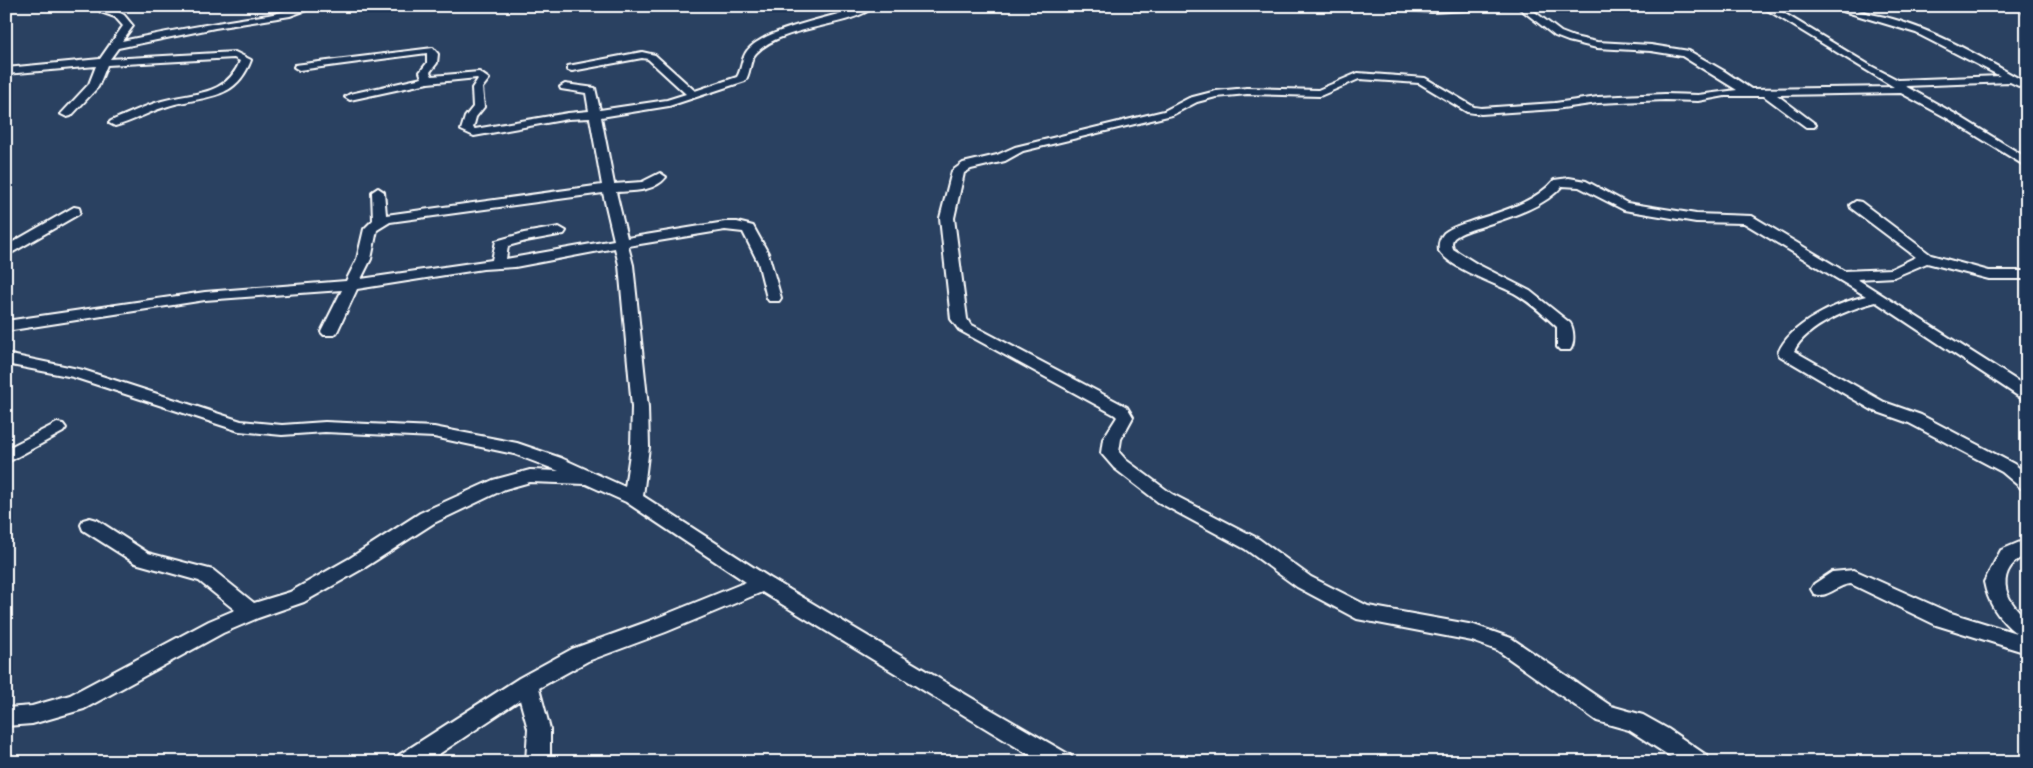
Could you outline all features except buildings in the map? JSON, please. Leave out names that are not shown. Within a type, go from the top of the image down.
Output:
[{"type":"street","points":[[67,114],[94,85],[103,62],[128,26],[124,18],[113,11],[104,10],[112,6]]},
{"type":"street","points":[[113,46],[214,25],[277,16],[313,6]]},
{"type":"street","points":[[350,97],[428,80],[459,76],[479,76],[484,79],[477,88],[479,106],[471,117],[467,130],[474,133],[568,116],[596,114],[662,104],[741,79],[746,74],[749,56],[768,42],[786,34],[844,17],[871,6]]},
{"type":"street","points":[[1390,6],[1432,9],[1514,6]]},
{"type":"street","points":[[1521,6],[1558,34],[1571,39],[1596,45],[1651,48],[1685,53],[1720,73],[1749,93]]},
{"type":"street","points":[[1765,6],[2027,163]]},
{"type":"street","points":[[1872,6],[1849,9],[1848,11],[1869,18],[1902,25],[1941,41],[2027,87]]},
{"type":"street","points":[[2024,6],[2027,12]]},
{"type":"street","points":[[299,67],[430,50],[433,54],[432,63],[425,72],[428,80]]},
{"type":"street","points":[[6,71],[103,62],[235,55],[246,60],[244,70],[218,92],[166,103],[115,123]]},
{"type":"street","points":[[572,68],[642,55],[651,57],[694,95]]},
{"type":"street","points":[[1698,762],[1660,736],[1635,722],[1605,714],[1504,644],[1474,633],[1364,613],[1304,582],[1252,544],[1165,498],[1120,464],[1110,453],[1112,439],[1125,417],[1121,411],[964,327],[959,319],[947,218],[958,171],[960,168],[992,162],[1041,143],[1168,112],[1193,100],[1228,92],[1320,93],[1358,76],[1421,80],[1460,104],[1472,110],[1481,111],[1547,107],[1598,100],[1665,97],[1698,98],[1726,93],[1900,86],[2011,79]]},
{"type":"street","points":[[565,87],[591,90],[609,188],[626,265],[640,407],[640,447],[633,498]]},
{"type":"street","points":[[1766,92],[1810,125]]},
{"type":"street","points":[[329,332],[364,259],[371,229],[380,221],[388,218],[609,188],[645,185],[653,183],[660,177]]},
{"type":"street","points":[[1565,347],[1565,326],[1529,296],[1456,258],[1446,251],[1445,244],[1449,236],[1460,230],[1501,216],[1549,194],[1558,183],[1569,182],[1582,184],[1597,190],[1610,200],[1624,206],[1696,218],[1747,219],[1878,297],[2027,394]]},
{"type":"street","points":[[378,192],[380,221]]},
{"type":"street","points":[[1856,205],[1926,258],[1990,275],[2027,275]]},
{"type":"street","points":[[6,252],[74,211]]},
{"type":"street","points":[[6,326],[205,296],[252,292],[288,292],[515,263],[725,226],[748,228],[762,254],[774,298]]},
{"type":"street","points":[[499,264],[501,244],[524,237],[559,231]]},
{"type":"street","points":[[1841,275],[1894,273],[1926,258]]},
{"type":"street","points":[[1878,297],[1852,303],[1834,310],[1809,326],[1787,347],[1786,353],[1878,406],[1915,419],[2008,468],[2027,484]]},
{"type":"street","points":[[6,358],[77,373],[239,426],[257,430],[325,427],[434,432],[517,449],[556,462],[633,498],[673,526],[763,583],[977,713],[1062,762]]},
{"type":"street","points":[[6,458],[57,428]]},
{"type":"street","points":[[6,717],[32,715],[76,702],[216,627],[251,612],[297,597],[357,564],[427,518],[499,484],[530,476],[592,478]]},
{"type":"street","points":[[90,524],[142,558],[206,575],[251,612]]},
{"type":"street","points":[[2027,546],[2008,555],[1994,582],[1997,597],[2013,619],[2027,630]]},
{"type":"street","points":[[1821,589],[1839,577],[1854,577],[1943,619],[2027,645]]},
{"type":"street","points":[[407,762],[527,684],[580,655],[659,626],[763,583]]},
{"type":"street","points":[[527,684],[539,728],[538,762]]}]
